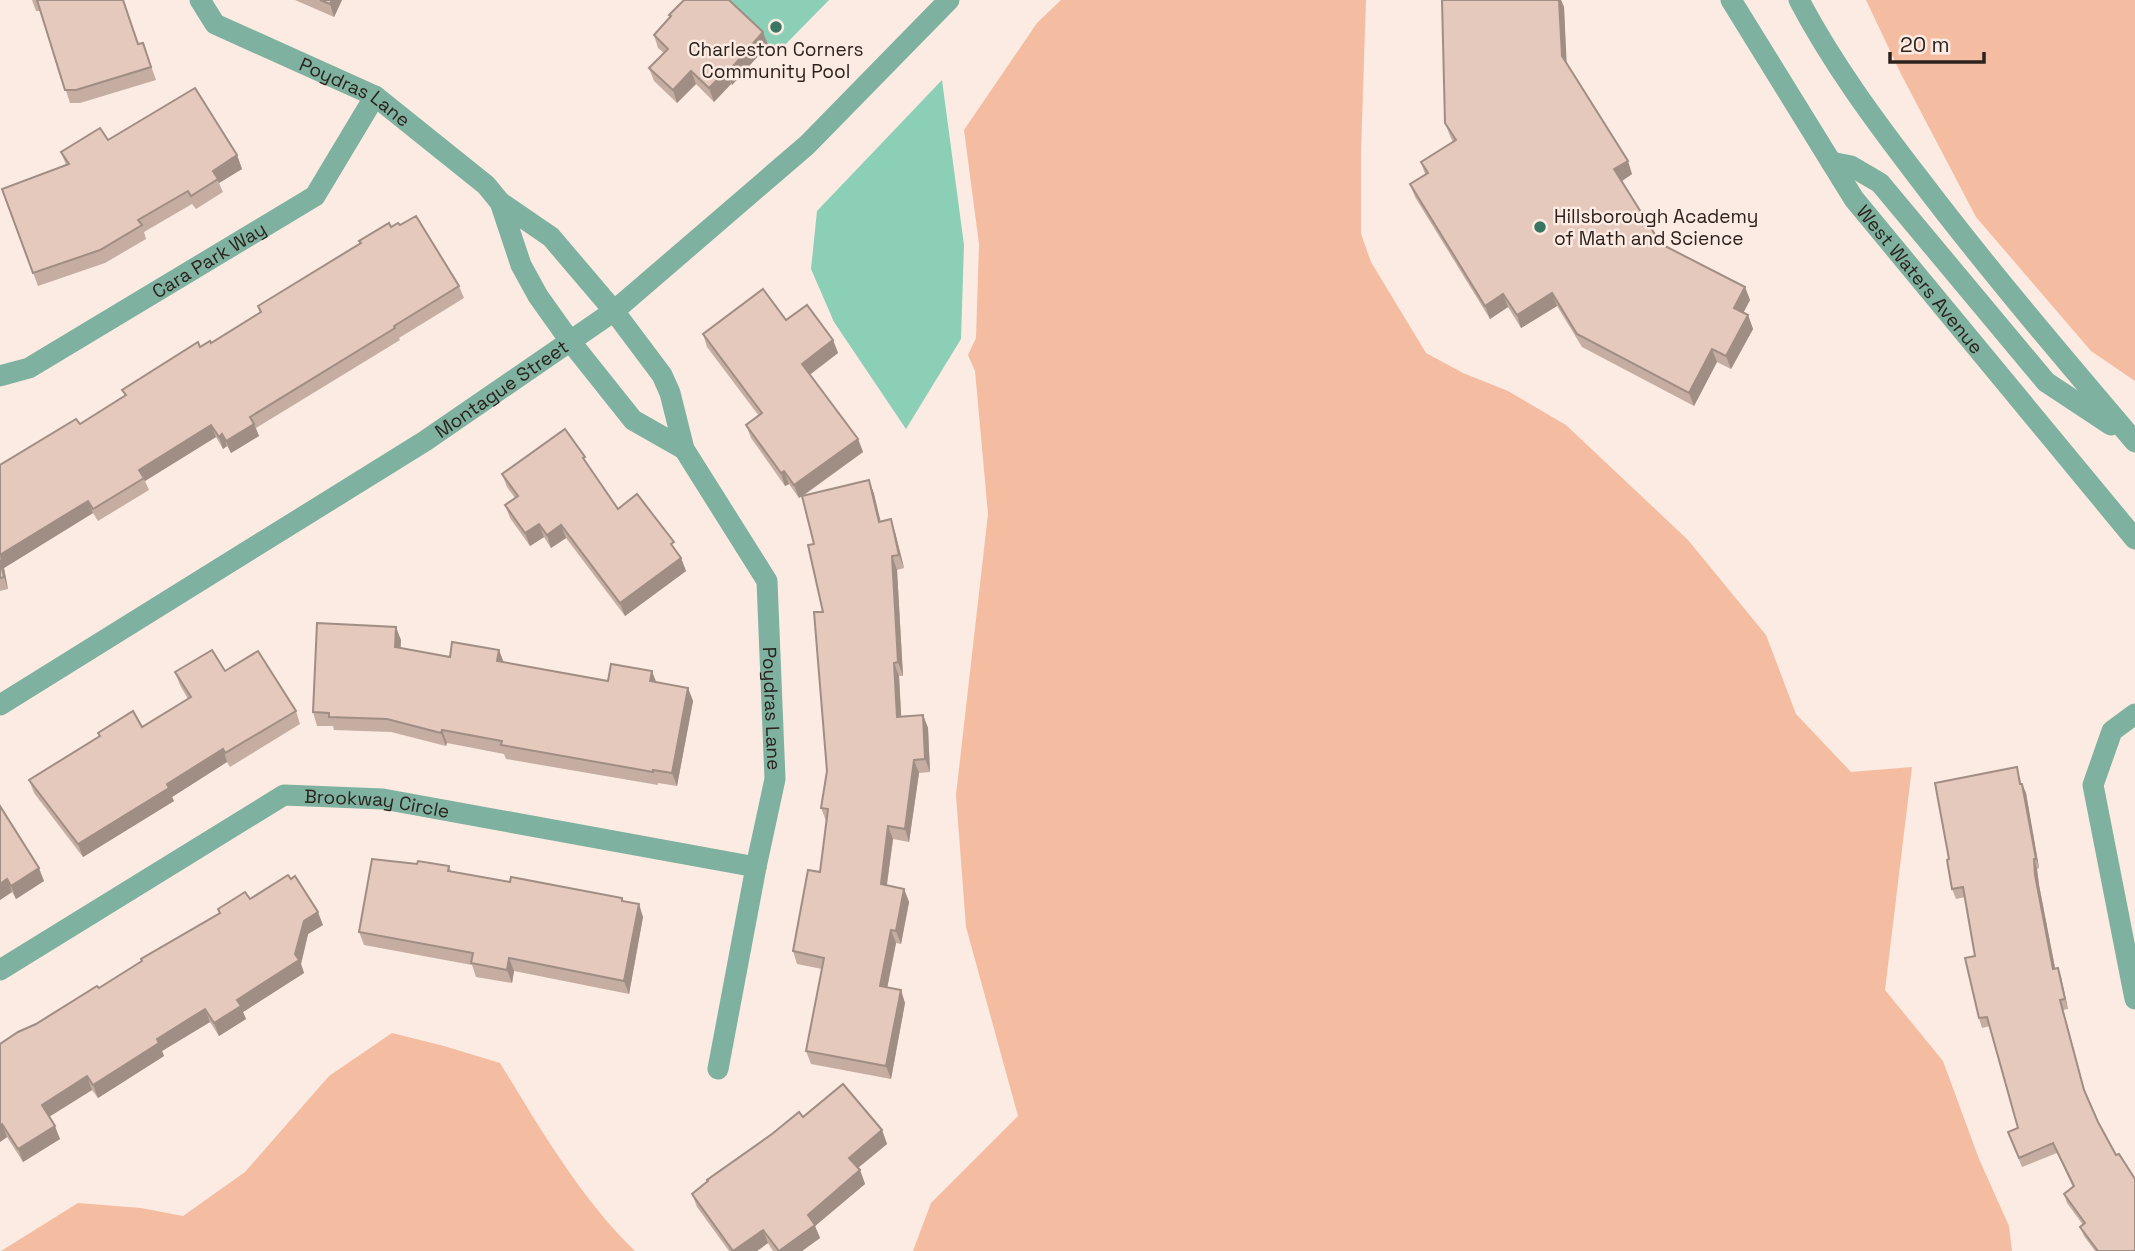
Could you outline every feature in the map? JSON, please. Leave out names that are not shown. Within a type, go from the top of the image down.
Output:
[{"type":"street","name":"Poydras Lane","points":[[200,0],[215,23],[375,96],[486,185],[500,202],[551,237],[614,311],[662,375],[670,393],[684,449],[766,582],[775,779],[718,1069]]},
{"type":"street","name":"Montague Street","points":[[0,705],[425,442],[614,311],[807,145],[949,0]]},
{"type":"street","name":"West Waters Avenue","points":[[1731,0],[1854,199],[2135,539]]},
{"type":"street","points":[[1798,0],[1815,32],[1897,150],[1981,259],[2133,439]]},
{"type":"street","name":"Cara Park Way","points":[[0,376],[29,368],[315,196],[375,96]]},
{"type":"street","points":[[1831,162],[1851,166],[1880,183],[2046,382],[2133,439]]},
{"type":"street","name":"Poydras Lane","points":[[500,202],[521,265],[538,296],[570,341],[633,420],[684,449]]},
{"type":"street","points":[[2135,714],[2112,731],[2093,785],[2135,999]]},
{"type":"street","name":"Brookway Circle","points":[[0,970],[284,795],[383,799],[756,867]]},
{"type":"shaded area","name":"Charleston Corners Community Pool","points":[[721,0],[829,0],[777,53]]},
{"type":"shaded area","points":[[1061,0],[1366,0],[1361,234],[1371,262],[1426,353],[1463,373],[1508,391],[1566,425],[1688,540],[1766,635],[1796,714],[1851,772],[1912,767],[1885,990],[1943,1061],[1979,1159],[2009,1226],[2012,1251],[913,1251],[931,1203],[1018,1116],[966,927],[956,795],[988,514],[975,371],[968,355],[976,338],[979,244],[964,130],[1037,23]]},
{"type":"shaded area","points":[[1866,0],[2135,0],[2135,381],[2091,351],[1976,217],[1901,74]]},
{"type":"shaded area","points":[[942,80],[964,245],[961,339],[906,429],[834,322],[811,269],[817,211]]},
{"type":"shaded area","points":[[392,1033],[500,1063],[579,1185],[635,1251],[1,1251],[78,1203],[141,1208],[183,1216],[245,1172],[329,1076]]},
{"type":"building","points":[[37,0],[123,0],[138,44],[143,43],[151,67],[76,90],[65,90]]},
{"type":"building","points":[[684,0],[729,0],[763,32],[728,72],[709,88],[691,71],[673,90],[649,68],[668,49],[654,35]]},
{"type":"building","name":"Hillsborough Academy of Math and Science","points":[[1442,0],[1559,0],[1562,56],[1628,161],[1614,169],[1661,244],[1745,287],[1734,308],[1748,315],[1726,356],[1712,349],[1689,393],[1577,334],[1552,293],[1517,315],[1503,294],[1485,306],[1410,184],[1428,173],[1421,162],[1456,140],[1445,123]]},
{"type":"building","points":[[195,88],[237,155],[213,171],[218,179],[191,196],[188,191],[138,220],[142,225],[100,250],[33,273],[2,189],[69,164],[61,152],[100,128],[108,140]]},
{"type":"building","points":[[416,216],[459,286],[250,417],[254,424],[226,441],[222,434],[219,437],[211,425],[139,470],[144,478],[93,509],[88,501],[0,555],[0,465],[76,419],[80,424],[126,395],[122,390],[198,342],[200,347],[210,341],[211,343],[261,312],[258,306],[389,223],[391,227],[398,223],[400,225]]},
{"type":"building","points":[[763,289],[786,320],[807,305],[833,340],[802,364],[858,439],[794,485],[784,471],[781,473],[746,425],[762,413],[703,334]]},
{"type":"building","points":[[565,429],[618,509],[637,494],[674,542],[671,544],[681,558],[620,603],[561,525],[547,535],[539,524],[525,533],[505,505],[518,496],[502,474]]},
{"type":"building","points":[[869,480],[879,522],[891,519],[899,555],[892,556],[898,662],[894,663],[897,717],[923,715],[925,759],[914,760],[905,829],[888,826],[881,884],[904,889],[896,931],[891,930],[880,986],[901,990],[886,1066],[806,1051],[824,958],[793,951],[808,870],[820,872],[828,809],[821,808],[827,771],[814,612],[823,612],[808,545],[814,544],[802,496]]},
{"type":"building","points":[[0,560],[4,577],[0,578]]},
{"type":"building","points":[[317,623],[396,627],[395,647],[450,657],[452,642],[499,650],[497,661],[608,681],[611,664],[652,671],[650,681],[688,688],[672,773],[501,745],[502,741],[442,730],[441,733],[387,719],[329,717],[329,713],[313,712]]},
{"type":"building","points":[[212,650],[225,671],[258,651],[296,711],[225,753],[223,749],[167,784],[169,788],[78,844],[29,780],[100,736],[98,733],[133,711],[142,727],[191,697],[175,672]]},
{"type":"building","points":[[2017,767],[2036,859],[2035,875],[2053,969],[2058,968],[2065,999],[2060,1000],[2084,1090],[2116,1155],[2119,1154],[2135,1179],[2135,1251],[2098,1251],[2080,1227],[2085,1223],[2064,1194],[2074,1186],[2053,1143],[2019,1158],[2008,1132],[2018,1128],[1987,1017],[1979,1018],[1965,958],[1975,956],[1963,887],[1952,889],[1935,783]]},
{"type":"building","points":[[0,806],[39,868],[11,886],[7,879],[0,884]]},
{"type":"building","points":[[372,859],[417,864],[418,861],[449,866],[448,871],[510,882],[511,877],[622,898],[622,901],[639,904],[624,981],[509,958],[507,970],[471,963],[473,953],[359,932]]},
{"type":"building","points":[[288,875],[291,879],[295,876],[318,912],[304,921],[295,954],[299,960],[237,1000],[241,1006],[214,1023],[205,1009],[157,1039],[159,1043],[93,1085],[87,1076],[42,1105],[55,1126],[18,1149],[2,1124],[0,1125],[0,1044],[97,986],[99,988],[142,961],[141,959],[220,913],[218,909],[245,892],[250,899]]},
{"type":"building","points":[[843,1084],[882,1130],[849,1158],[860,1170],[808,1215],[815,1225],[779,1251],[763,1230],[733,1251],[692,1194],[799,1112],[803,1117]]},
{"type":"place","name":"Charleston Corners Community Pool","points":[[776,27]]},
{"type":"place","name":"Hillsborough Academy of Math and Science","points":[[1540,227]]}]
